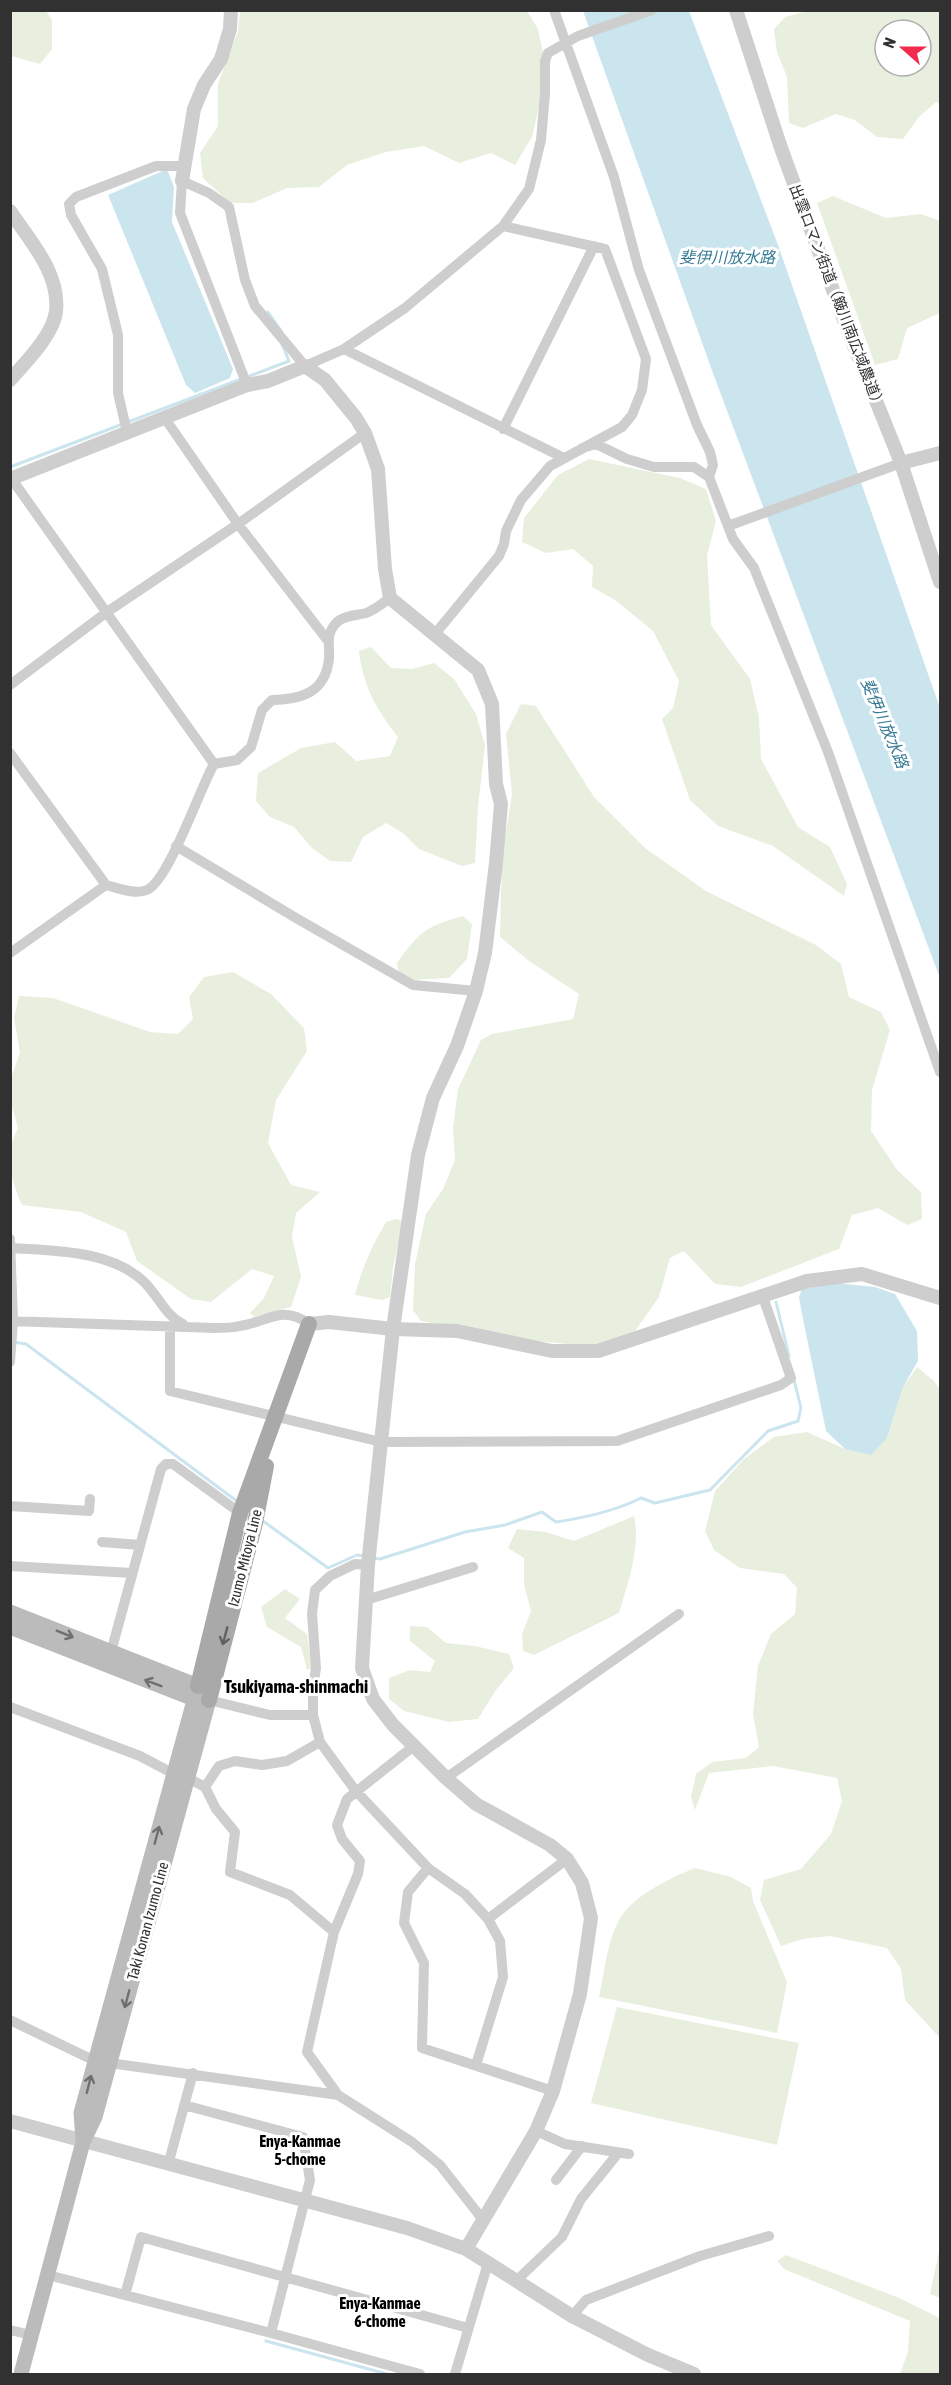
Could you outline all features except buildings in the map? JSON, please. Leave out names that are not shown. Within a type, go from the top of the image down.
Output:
[{"type":"main road","name":"Izumo Mitoya Line","points":[[200,1695],[240,1513],[309,1324]]},
{"type":"main road","name":"Izumo Mitoya Line","points":[[200,1695],[255,1523],[276,1415]]},
{"type":"main road","points":[[10,1612],[111,1652],[200,1695]]},
{"type":"main road","points":[[10,1627],[200,1695]]},
{"type":"main road","name":"Taki Konan Izumo Line","points":[[21,2374],[83,2142],[81,2113],[102,2062],[181,1776],[200,1695]]},
{"type":"street","points":[[231,10],[230,29],[221,59],[204,85],[194,109],[184,166],[180,213],[247,385]]},
{"type":"street","points":[[554,10],[614,177],[639,270],[697,425],[710,453],[713,465],[709,477]]},
{"type":"street","points":[[214,764],[11,478],[247,385],[268,381],[305,366],[344,349],[405,308],[503,226],[529,189],[541,140],[545,61],[548,53],[578,36],[652,10]]},
{"type":"street","name":"出雲ロマン街道（簸川南広域農道）","points":[[736,10],[793,180],[848,331],[901,463],[940,582]]},
{"type":"street","points":[[127,432],[118,393],[118,335],[102,269],[71,215],[69,204],[76,197],[156,166],[184,166]]},
{"type":"street","points":[[182,181],[209,193],[229,207],[245,280],[255,306],[305,366],[325,380],[356,418],[364,433],[378,469],[385,569],[390,598],[478,670],[492,704],[496,784],[501,804],[485,953],[476,991],[457,1046],[433,1098],[418,1155],[393,1329],[368,1564],[362,1668],[373,1699],[393,1725],[446,1778],[476,1804],[550,1845],[567,1859],[582,1883],[591,1918],[580,1994],[553,2091],[536,2131],[466,2249]]},
{"type":"street","points":[[10,211],[50,272],[55,292],[56,312],[43,339],[10,380]]},
{"type":"street","points":[[435,634],[499,556],[508,524],[520,500],[550,466],[622,427],[632,415],[642,390],[646,359],[605,249],[503,226]]},
{"type":"street","points":[[503,429],[594,246]]},
{"type":"street","points":[[344,349],[562,458]]},
{"type":"street","points":[[164,417],[238,524],[328,641]]},
{"type":"street","points":[[10,686],[107,612],[238,524],[364,433]]},
{"type":"street","points":[[582,448],[596,444],[627,459],[654,467],[694,468],[709,477],[733,539],[754,568],[828,752],[940,1072]]},
{"type":"street","points":[[728,526],[901,463],[940,453]]},
{"type":"street","points":[[10,753],[106,885],[136,892],[148,890],[163,873],[214,764],[237,760],[251,747],[262,710],[272,700],[294,699],[314,691],[324,677],[329,658],[328,641],[333,626],[347,616],[367,612],[390,598]]},
{"type":"street","points":[[176,846],[413,985],[476,991]]},
{"type":"street","points":[[10,953],[106,885]]},
{"type":"street","points":[[10,1362],[11,1244],[94,1256],[129,1271],[143,1280],[174,1320],[187,1326]]},
{"type":"street","points":[[12,1321],[215,1328],[241,1326],[284,1313],[299,1316],[309,1324],[329,1322],[393,1329],[457,1331],[552,1352],[598,1351],[807,1281],[862,1274],[940,1298]]},
{"type":"street","points":[[170,1326],[170,1391],[381,1442],[617,1441],[781,1385],[791,1378],[763,1297]]},
{"type":"street","points":[[111,1652],[161,1469],[166,1464],[173,1464],[255,1523]]},
{"type":"street","points":[[10,1506],[89,1511],[90,1499]]},
{"type":"street","points":[[102,1542],[140,1545]]},
{"type":"street","points":[[368,1564],[355,1564],[330,1576],[315,1590],[312,1614],[316,1668],[313,1715],[320,1742],[356,1790],[428,1868],[465,1894],[488,1919],[500,1941],[503,1977],[476,2065]]},
{"type":"street","points":[[10,1566],[132,1573]]},
{"type":"street","points":[[366,1600],[473,1568]]},
{"type":"street","points":[[446,1778],[679,1614]]},
{"type":"street","points":[[200,1695],[270,1715],[313,1715]]},
{"type":"street","points":[[10,1707],[140,1755],[205,1787],[216,1809],[235,1832],[230,1872],[290,1895],[334,1932]]},
{"type":"street","points":[[205,1787],[219,1766],[235,1761],[262,1765],[287,1761],[320,1742]]},
{"type":"street","points":[[415,1745],[347,1799],[337,1824],[342,1839],[360,1861],[358,1874],[334,1932],[307,2052],[338,2095],[412,2142],[440,2165],[483,2220]]},
{"type":"street","points":[[488,1919],[567,1859]]},
{"type":"street","points":[[428,1868],[408,1892],[404,1923],[424,1963],[422,2048],[553,2091]]},
{"type":"street","points":[[10,2020],[102,2062],[338,2095]]},
{"type":"street","points":[[168,2165],[193,2073]]},
{"type":"street","points":[[184,2104],[303,2137],[310,2180],[271,2333]]},
{"type":"street","points":[[10,2121],[407,2228],[466,2249],[572,2316],[648,2355],[694,2374]]},
{"type":"street","points":[[536,2131],[565,2144],[629,2154]]},
{"type":"street","points":[[556,2180],[582,2146]]},
{"type":"street","points":[[517,2280],[562,2237],[581,2199],[615,2157],[616,2152]]},
{"type":"street","points":[[572,2316],[586,2300],[700,2256],[769,2236]]},
{"type":"street","points":[[125,2295],[141,2237],[286,2275],[468,2328]]},
{"type":"street","points":[[455,2374],[488,2263]]},
{"type":"street","points":[[48,2275],[420,2374]]},
{"type":"street","points":[[10,2330],[31,2335]]},
{"type":"green space","points":[[811,10],[940,11],[940,104],[936,102],[919,117],[903,139],[877,137],[855,120],[836,114],[803,128],[789,123],[787,77],[777,52],[774,29],[785,17]]},
{"type":"green space","points":[[10,11],[46,11],[52,20],[52,49],[40,64],[11,56]]},
{"type":"green space","points":[[240,11],[527,11],[538,29],[547,72],[532,137],[515,165],[491,153],[459,163],[424,146],[386,152],[347,165],[319,187],[287,188],[253,203],[230,203],[203,178],[200,153],[218,126],[218,84],[238,31]]},
{"type":"green space","points":[[833,196],[886,218],[921,214],[940,221],[940,313],[907,328],[898,359],[875,365],[817,203]]},
{"type":"green space","points":[[589,459],[680,478],[706,489],[716,521],[707,555],[711,625],[750,679],[759,718],[761,759],[798,827],[830,847],[847,884],[844,896],[773,846],[718,826],[690,800],[662,719],[673,708],[679,681],[653,631],[615,600],[592,587],[593,566],[573,549],[546,553],[522,542],[524,518],[558,475]]},
{"type":"green space","points":[[371,647],[391,668],[412,669],[434,663],[454,679],[476,714],[485,745],[475,863],[462,866],[419,849],[403,833],[386,823],[363,837],[351,862],[330,861],[312,848],[294,827],[270,817],[256,801],[258,773],[301,748],[335,742],[356,761],[390,756],[398,737],[372,697],[361,664],[359,651]]},
{"type":"green space","points":[[521,704],[536,706],[594,797],[645,848],[706,891],[816,945],[841,964],[849,997],[881,1012],[890,1030],[872,1090],[871,1131],[898,1171],[921,1192],[922,1219],[907,1225],[878,1208],[852,1215],[839,1249],[741,1287],[715,1284],[684,1251],[670,1258],[659,1297],[633,1334],[599,1347],[516,1339],[421,1321],[413,1310],[415,1264],[426,1214],[443,1189],[455,1160],[453,1128],[458,1089],[481,1040],[492,1034],[573,1019],[579,994],[529,961],[500,937],[502,855],[512,794],[506,734]]},
{"type":"green space","points":[[463,916],[472,924],[467,959],[449,978],[414,980],[399,974],[397,963],[418,937],[431,927]]},
{"type":"green space","points":[[233,972],[271,994],[304,1028],[307,1051],[276,1100],[268,1143],[291,1185],[320,1192],[296,1213],[292,1237],[301,1277],[291,1307],[254,1317],[250,1313],[264,1298],[274,1276],[252,1269],[211,1302],[191,1299],[137,1261],[126,1232],[81,1212],[22,1205],[10,1166],[11,1148],[18,1128],[11,1103],[10,1080],[20,1053],[14,1018],[19,996],[53,998],[150,1032],[178,1034],[193,1019],[189,997],[204,977]]},
{"type":"green space","points":[[396,1219],[403,1221],[393,1268],[390,1297],[382,1300],[355,1295],[376,1239],[386,1222]]},
{"type":"green space","points":[[917,1367],[934,1381],[940,1390],[940,2038],[905,2000],[901,1969],[887,1948],[830,1936],[803,1939],[781,1946],[760,1900],[764,1880],[801,1869],[831,1834],[842,1801],[837,1778],[773,1766],[709,1773],[695,1810],[691,1797],[696,1774],[712,1762],[746,1758],[759,1747],[753,1714],[758,1666],[771,1634],[795,1614],[797,1588],[784,1574],[740,1568],[714,1550],[705,1531],[715,1491],[744,1459],[774,1437],[807,1432],[845,1449],[887,1438],[903,1387]]},
{"type":"green space","points":[[634,1516],[635,1552],[619,1613],[534,1655],[523,1651],[522,1634],[531,1611],[524,1585],[524,1558],[508,1548],[517,1529],[546,1532],[574,1541]]},
{"type":"green space","points":[[285,1589],[300,1599],[285,1618],[307,1634],[312,1668],[307,1670],[301,1647],[267,1627],[261,1607]]},
{"type":"green space","points":[[410,1626],[427,1627],[446,1643],[475,1646],[509,1654],[514,1668],[496,1690],[478,1719],[449,1722],[404,1711],[389,1699],[389,1678],[410,1670],[430,1672],[435,1661],[410,1641]]},
{"type":"green space","points":[[695,1868],[731,1877],[751,1888],[753,1901],[787,1982],[777,2033],[599,1997],[611,1941],[623,1914],[640,1897],[674,1877]]},
{"type":"green space","points":[[617,2007],[799,2043],[777,2145],[591,2103]]},
{"type":"green space","points":[[940,2247],[940,2298],[930,2294]]},
{"type":"green space","points":[[786,2255],[897,2297],[940,2318],[940,2374],[900,2374],[908,2352],[910,2321],[784,2269],[777,2261]]},
{"type":"water","name":"斐伊川放水路","points":[[583,11],[689,11],[778,245],[940,708],[940,978],[714,376]]},
{"type":"water","points":[[167,169],[174,187],[172,222],[233,369],[230,378],[195,393],[186,385],[108,195]]},
{"type":"water","points":[[836,1283],[875,1287],[895,1294],[917,1331],[918,1361],[903,1387],[887,1438],[871,1455],[845,1449],[826,1431],[802,1314],[799,1297],[802,1289]]},
{"type":"waterway","points":[[268,312],[282,332]]},
{"type":"waterway","points":[[247,377],[289,361],[281,342]]},
{"type":"waterway","points":[[10,467],[241,379]]},
{"type":"waterway","points":[[776,1302],[789,1356]]},
{"type":"waterway","points":[[13,1342],[26,1344],[238,1502]]},
{"type":"waterway","points":[[373,1558],[380,1559],[465,1532],[505,1525],[542,1512],[556,1522],[600,1513],[641,1498],[655,1503],[710,1490],[768,1431],[798,1421],[801,1408],[794,1380]]},
{"type":"waterway","points":[[263,1521],[328,1568],[357,1555],[363,1556]]},
{"type":"waterway","points":[[266,2341],[387,2374]]},
{"type":"district","name":"Tsukiyama-shinmachi","points":[[296,1687]]},
{"type":"district","name":"Enya-Kanmae 5-chome","points":[[300,2150]]},
{"type":"district","name":"Enya-Kanmae 6-chome","points":[[380,2312]]}]
